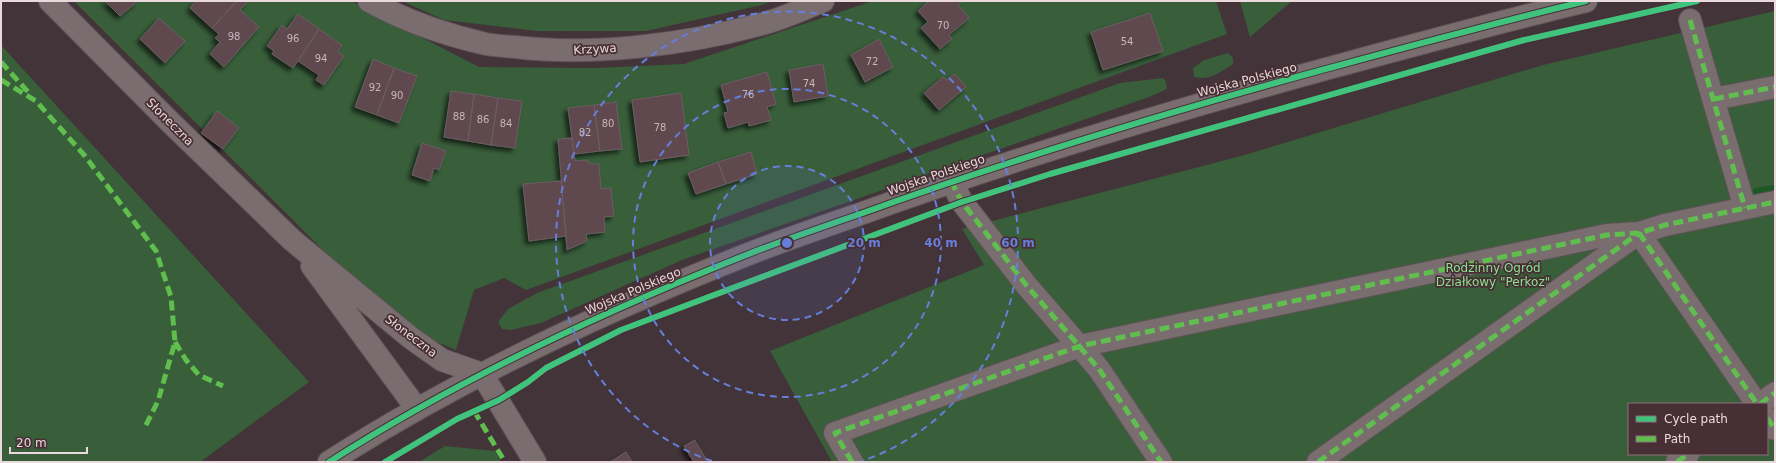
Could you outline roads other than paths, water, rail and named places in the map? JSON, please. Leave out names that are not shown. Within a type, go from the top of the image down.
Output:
[{"type":"street","name":"Słoneczna","points":[[50,1],[170,122],[292,240],[442,360],[482,374]]},
{"type":"street","name":"Krzywa","points":[[369,1],[393,14],[428,27],[483,43],[530,49],[582,50],[647,45],[701,37],[758,25],[823,1]]},
{"type":"street","name":"Wojska Polskiego","points":[[330,462],[417,410],[482,374],[596,318],[749,254],[951,181],[1171,112],[1467,31],[1586,1]]},
{"type":"street","points":[[1690,20],[1745,208]]},
{"type":"street","points":[[1714,99],[1775,87]]},
{"type":"street","points":[[951,181],[962,202],[1027,286],[1099,368],[1161,462]]},
{"type":"street","points":[[852,462],[835,433],[1080,346],[1607,235],[1638,233],[1665,225],[1775,202]]},
{"type":"street","points":[[1638,233],[1758,403]]},
{"type":"street","points":[[1318,462],[1638,233]]},
{"type":"street","name":"Słoneczna","points":[[292,240],[417,410]]},
{"type":"street","points":[[482,374],[535,462]]},
{"type":"street","points":[[1760,403],[1775,393]]},
{"type":"street","points":[[1768,419],[1775,429]]},
{"type":"street","points":[[1677,462],[1687,455]]},
{"type":"waterway","points":[[1757,192],[1775,189]]},
{"type":"park label","name":"Rodzinny Ogród Działkowy \"Perkoz\"","points":[[1493,275]]}]
